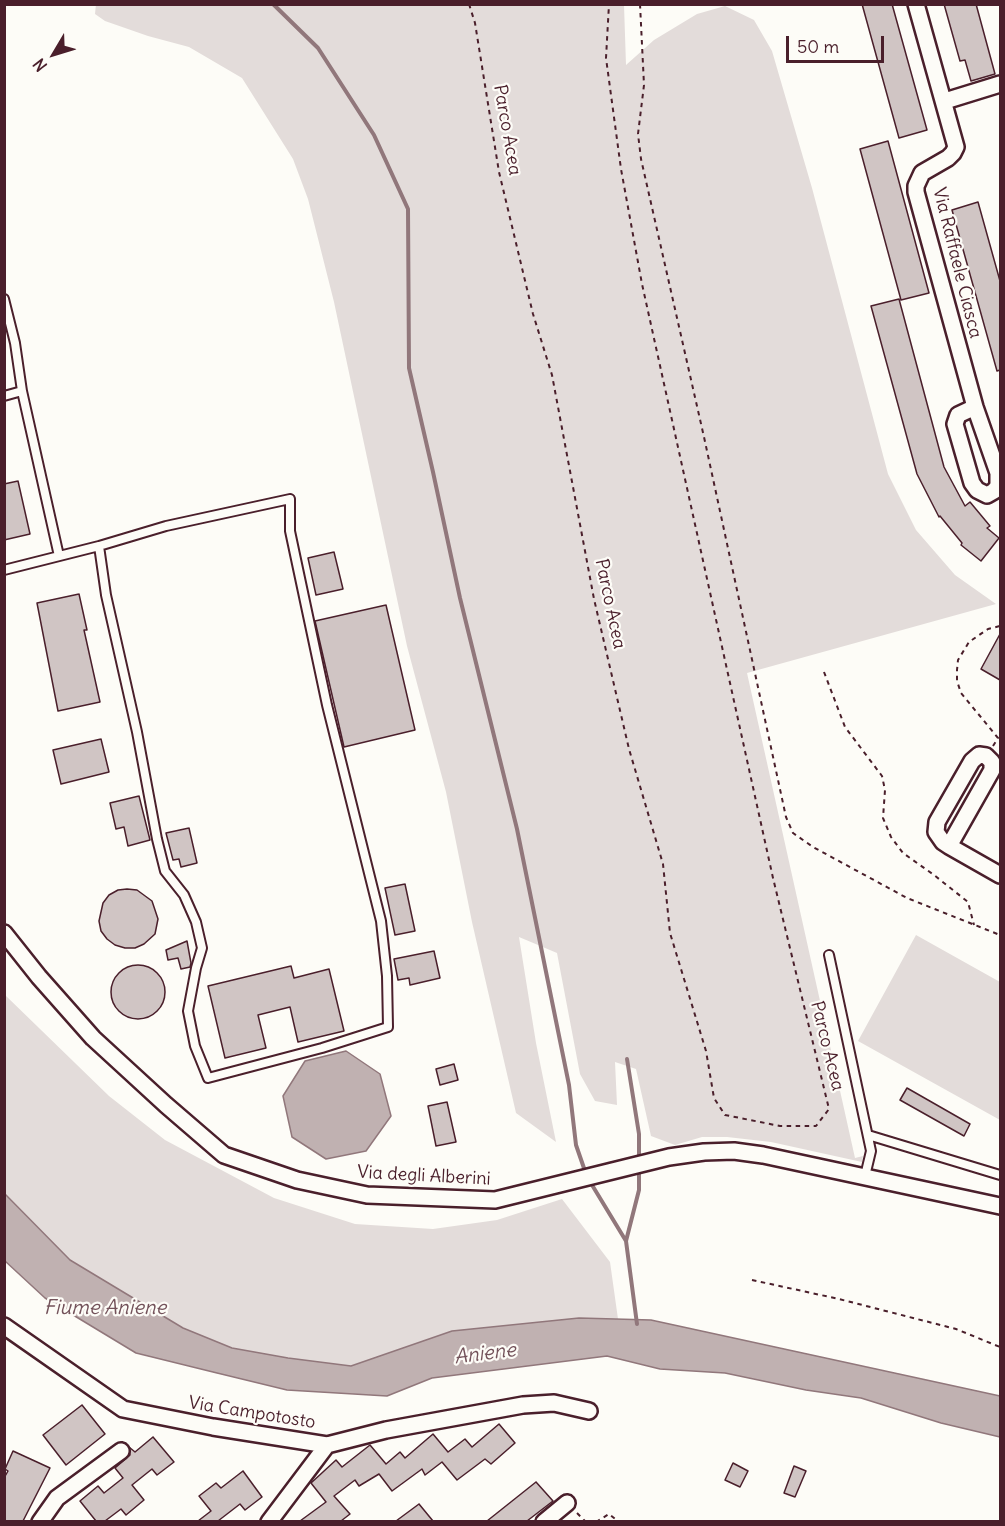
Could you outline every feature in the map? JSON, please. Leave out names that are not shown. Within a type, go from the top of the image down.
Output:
[{"type":"street","points":[[916,4],[945,101],[1000,84]]},
{"type":"street","name":"Via Raffaele Ciasca","points":[[945,101],[956,147],[948,158],[921,173],[916,192],[975,407],[999,480],[994,491],[987,495],[977,490],[972,483],[955,424],[958,415],[975,407]]},
{"type":"street","points":[[949,846],[993,770],[992,762],[986,756],[979,755],[972,761],[937,822],[937,836],[949,846],[1000,875]]},
{"type":"street","name":"Via degli Alberini","points":[[4,933],[93,1038],[224,1155],[297,1180],[367,1195],[495,1200],[669,1157],[704,1152],[747,1153],[1000,1206]]},
{"type":"street","name":"Via Campotosto","points":[[4,1326],[123,1409],[213,1427],[327,1445],[386,1430],[523,1405],[554,1403],[589,1411]]},
{"type":"street","points":[[269,1521],[327,1445]]},
{"type":"street","points":[[40,1521],[57,1498],[121,1451]]},
{"type":"street","points":[[544,1521],[567,1503]]},
{"type":"lane","points":[[4,299],[59,556]]},
{"type":"lane","points":[[4,396],[22,391]]},
{"type":"lane","points":[[4,570],[166,526],[290,499],[290,531],[324,694],[381,921],[387,976],[388,1027],[322,1048],[208,1078],[195,1046],[188,1011],[202,948],[196,922],[184,895],[165,871],[106,595],[99,546]]},
{"type":"lane","points":[[829,955],[871,1151],[865,1176]]},
{"type":"lane","points":[[868,1135],[1000,1175]]},
{"type":"path","name":"Parco Acea","points":[[468,4],[475,23],[500,172],[534,314],[552,375],[594,599],[629,749],[663,864],[670,933],[706,1051],[714,1098],[725,1115],[780,1126],[816,1126],[829,1109],[773,878],[642,284],[621,169],[606,58],[609,4]]},
{"type":"path","points":[[640,4],[644,85],[638,134],[641,159],[786,817],[793,833],[813,847],[906,898],[1000,935]]},
{"type":"path","points":[[986,756],[998,738],[961,693],[957,681],[958,660],[969,642],[988,629],[1000,626]]},
{"type":"path","points":[[824,672],[845,727],[882,776],[885,790],[884,818],[891,837],[903,854],[968,902],[974,925]]},
{"type":"path","points":[[752,1280],[839,1299],[956,1329],[1000,1347]]},
{"type":"path","points":[[596,1521],[609,1514],[619,1521]]},
{"type":"shaded area","points":[[96,4],[624,5],[626,65],[654,40],[697,14],[725,6],[754,20],[772,51],[812,188],[888,474],[916,530],[955,575],[996,604],[747,673],[855,1158],[863,1156],[862,1162],[771,1142],[727,1137],[702,1137],[675,1145],[651,1136],[636,1069],[615,1062],[617,1105],[595,1101],[580,1074],[557,953],[519,937],[536,1043],[556,1142],[516,1113],[472,922],[446,792],[407,646],[334,302],[308,199],[293,159],[242,78],[189,47],[105,21],[95,14]]},
{"type":"shaded area","points":[[916,935],[1000,982],[1000,1120],[858,1041]]},
{"type":"shaded area","points":[[4,994],[109,1096],[165,1140],[274,1198],[355,1224],[433,1229],[497,1220],[562,1199],[610,1262],[618,1319],[579,1318],[452,1331],[351,1366],[232,1348],[183,1328],[70,1260],[5,1194]]},
{"type":"water","points":[[346,1051],[380,1074],[391,1116],[366,1151],[326,1159],[292,1137],[283,1096],[305,1061]]},
{"type":"water","name":"Fiume Aniene","points":[[5,1194],[70,1260],[183,1328],[232,1348],[351,1366],[452,1331],[579,1318],[651,1320],[1000,1396],[1000,1437],[941,1423],[861,1398],[806,1390],[725,1373],[660,1369],[607,1356],[432,1378],[387,1396],[287,1390],[213,1372],[136,1353],[45,1298],[5,1261]]},
{"type":"building","points":[[862,4],[892,4],[927,130],[899,138]]},
{"type":"building","points":[[944,4],[976,4],[995,74],[971,81],[965,60],[960,61]]},
{"type":"building","points":[[888,141],[929,293],[901,300],[860,149]]},
{"type":"building","points":[[978,202],[1000,281],[1000,370],[997,371],[952,210]]},
{"type":"building","points":[[899,299],[944,467],[965,506],[970,502],[990,526],[987,528],[999,538],[981,561],[961,545],[962,543],[939,517],[917,474],[871,306]]},
{"type":"building","points":[[18,481],[30,534],[4,540],[4,484]]},
{"type":"building","points":[[334,552],[343,589],[316,595],[308,558]]},
{"type":"building","points":[[79,594],[87,630],[84,630],[100,702],[58,711],[37,603]]},
{"type":"building","points":[[386,605],[415,730],[344,747],[315,621]]},
{"type":"building","points":[[1000,634],[1000,680],[981,669]]},
{"type":"building","points":[[101,739],[109,772],[61,784],[53,750]]},
{"type":"building","points":[[139,796],[150,840],[128,846],[124,827],[116,829],[110,803]]},
{"type":"building","points":[[189,828],[197,863],[181,867],[179,859],[173,860],[166,833]]},
{"type":"building","points":[[405,884],[415,931],[395,935],[385,888]]},
{"type":"building","points":[[118,890],[137,890],[152,901],[158,919],[155,934],[144,944],[135,948],[115,945],[107,939],[101,931],[99,921],[103,903],[109,895]]},
{"type":"building","points":[[187,941],[191,963],[190,967],[181,969],[178,958],[168,960],[166,950]]},
{"type":"building","points":[[434,951],[440,978],[410,985],[409,978],[398,980],[394,959]]},
{"type":"building","points":[[133,965],[143,965],[153,969],[161,977],[165,992],[161,1007],[153,1015],[143,1019],[133,1019],[123,1015],[115,1007],[111,997],[111,987],[115,977],[123,969]]},
{"type":"building","points":[[291,966],[294,978],[329,969],[344,1031],[298,1042],[290,1007],[258,1015],[266,1048],[225,1058],[208,986]]},
{"type":"building","points":[[454,1064],[458,1080],[440,1085],[436,1069]]},
{"type":"building","points":[[907,1088],[970,1124],[964,1136],[900,1100]]},
{"type":"building","points":[[447,1102],[456,1142],[436,1146],[428,1106]]},
{"type":"building","points":[[82,1405],[105,1434],[66,1465],[43,1435]]},
{"type":"building","points":[[499,1424],[515,1443],[491,1464],[485,1459],[457,1480],[442,1462],[425,1475],[422,1469],[392,1491],[379,1474],[359,1486],[355,1480],[334,1496],[350,1514],[341,1521],[300,1521],[326,1502],[311,1483],[336,1460],[342,1467],[370,1445],[386,1464],[400,1452],[405,1458],[433,1434],[448,1452],[465,1439],[472,1447]]},
{"type":"building","points":[[153,1437],[174,1462],[157,1475],[152,1469],[132,1485],[144,1500],[126,1515],[121,1509],[105,1521],[96,1521],[80,1501],[98,1486],[104,1493],[123,1478],[115,1468],[130,1455],[129,1447],[135,1452]]},
{"type":"building","points":[[13,1451],[50,1468],[23,1521],[4,1521],[4,1478],[8,1471],[5,1469]]},
{"type":"building","points":[[733,1463],[748,1471],[740,1487],[725,1480]]},
{"type":"building","points":[[794,1466],[806,1471],[795,1497],[784,1493]]},
{"type":"building","points":[[243,1471],[262,1497],[245,1510],[240,1504],[218,1521],[198,1521],[211,1511],[199,1496],[216,1483],[221,1488]]},
{"type":"building","points":[[536,1482],[553,1501],[527,1521],[487,1521]]},
{"type":"building","points":[[419,1504],[433,1521],[396,1521]]},
{"type":"waterway","points":[[273,4],[318,48],[374,135],[408,209],[409,368],[460,598],[517,829],[569,1085],[576,1145],[586,1174]]},
{"type":"waterway","points":[[627,1059],[639,1134],[639,1159]]},
{"type":"waterway","points":[[626,1241],[639,1190],[639,1170]]},
{"type":"waterway","points":[[589,1180],[626,1241],[637,1324]]},
{"type":"water label","name":"Aniene","points":[[485,1354]]}]
